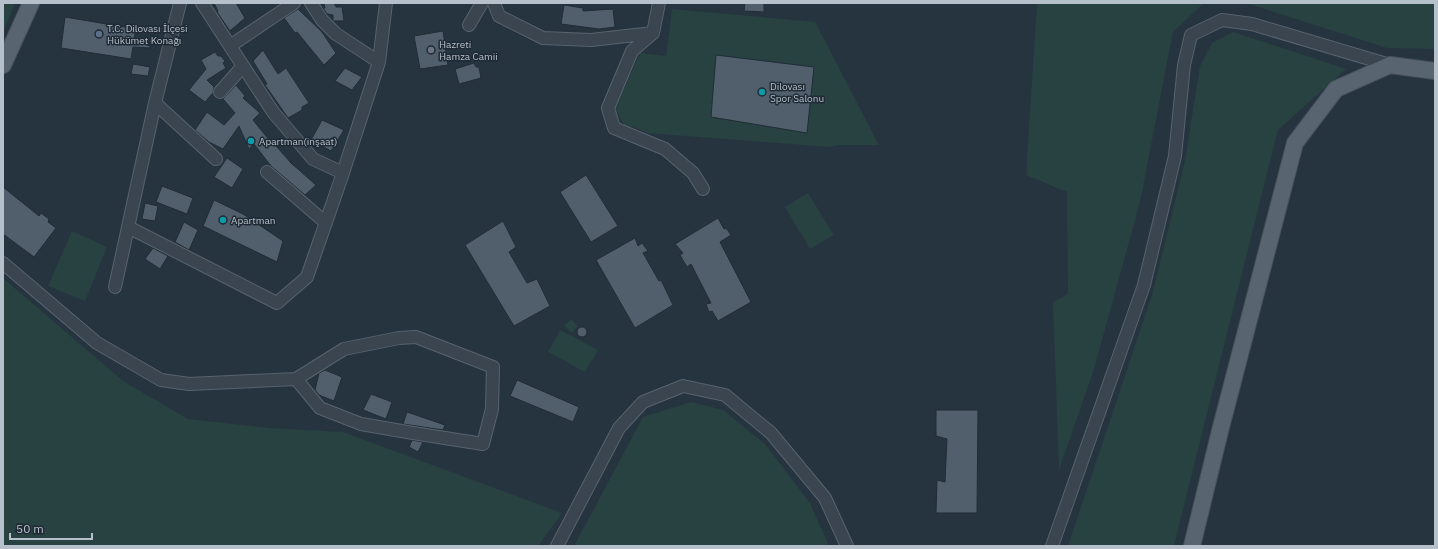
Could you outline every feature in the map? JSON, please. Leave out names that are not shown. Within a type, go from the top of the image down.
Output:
[{"type":"main road","points":[[3,65],[30,3]]},
{"type":"main road","points":[[1192,546],[1295,143],[1336,89],[1390,65],[1435,71]]},
{"type":"street","points":[[115,287],[155,103],[180,3]]},
{"type":"street","points":[[202,3],[273,112],[313,158],[343,172]]},
{"type":"street","points":[[230,46],[294,3]]},
{"type":"street","points":[[311,3],[322,20],[336,34],[379,62]]},
{"type":"street","points":[[128,227],[277,304],[307,277],[379,62],[386,3]]},
{"type":"street","points":[[469,25],[482,3]]},
{"type":"street","points":[[494,3],[500,16],[543,38],[591,40],[653,33]]},
{"type":"street","points":[[659,3],[653,33],[632,51],[608,108],[614,128],[665,149],[693,173],[704,189]]},
{"type":"street","points":[[1052,546],[1144,285],[1175,156],[1184,65],[1191,35],[1222,20],[1252,24],[1390,65]]},
{"type":"street","points":[[220,92],[243,66]]},
{"type":"street","points":[[155,103],[216,159]]},
{"type":"street","points":[[267,172],[326,223]]},
{"type":"street","points":[[3,263],[97,343],[162,380],[190,384],[296,379],[344,350],[399,338],[416,337],[493,367],[492,408],[483,444],[361,424],[320,408],[296,379]]},
{"type":"street","points":[[557,546],[619,428],[643,402],[683,386],[725,395],[772,433],[825,498],[847,546]]},
{"type":"green space","points":[[3,3],[15,3],[3,32]]},
{"type":"green space","points":[[1037,3],[1204,3],[1173,32],[1140,202],[1094,369],[1059,470],[1053,302],[1068,294],[1067,192],[1026,175]]},
{"type":"green space","points":[[1246,3],[1435,3],[1435,49],[1387,48]]},
{"type":"green space","points":[[672,9],[815,22],[879,145],[838,145],[831,147],[646,133],[639,129],[624,125],[615,108],[640,53],[666,56]]},
{"type":"green space","points":[[1233,32],[1346,69],[1278,130],[1174,546],[1068,546],[1152,295],[1185,160],[1200,66],[1212,43]]},
{"type":"green space","points":[[808,193],[834,235],[810,249],[785,207]]},
{"type":"green space","points":[[72,231],[107,247],[85,301],[48,286]]},
{"type":"green space","points":[[3,278],[123,381],[188,419],[270,428],[343,432],[562,513],[538,546],[3,546]]},
{"type":"green space","points":[[571,319],[578,326],[572,333],[564,326]]},
{"type":"green space","points":[[560,330],[598,350],[585,372],[548,352]]},
{"type":"green space","points":[[691,402],[723,410],[765,444],[810,503],[829,546],[574,546],[643,417]]},
{"type":"building","points":[[214,3],[236,3],[245,18],[230,31],[217,12],[218,11]]},
{"type":"building","points":[[324,3],[334,3],[336,7],[342,7],[344,21],[333,21],[333,15],[327,14],[323,8],[325,8]]},
{"type":"building","points":[[745,3],[764,3],[764,12],[744,11]]},
{"type":"building","points":[[564,5],[583,8],[583,11],[613,9],[615,27],[599,29],[561,24]]},
{"type":"building","points":[[298,9],[322,32],[336,53],[324,65],[297,32],[295,33],[284,18]]},
{"type":"building","name":"T.C. Dilovası İlçesi Hükümet Konağı","points":[[65,17],[136,29],[134,40],[150,46],[150,48],[133,47],[131,59],[61,48]]},
{"type":"building","name":"Hazreti Hamza Camii","points":[[443,31],[448,65],[420,69],[414,36]]},
{"type":"building","points":[[263,50],[278,74],[286,68],[309,103],[302,107],[302,110],[288,118],[265,85],[267,84],[253,61]]},
{"type":"building","points":[[215,52],[225,61],[223,63],[226,68],[207,80],[214,87],[213,93],[205,102],[189,90],[206,69],[201,60]]},
{"type":"building","name":"Dilovası Spor Salonu","points":[[716,55],[814,67],[807,133],[711,117]]},
{"type":"building","points":[[474,63],[476,67],[479,67],[481,78],[459,84],[455,69]]},
{"type":"building","points":[[133,64],[150,67],[148,76],[131,74]]},
{"type":"building","points":[[345,68],[362,77],[352,90],[335,81]]},
{"type":"building","points":[[236,85],[245,96],[243,98],[260,113],[253,120],[291,163],[316,185],[305,195],[271,166],[254,144],[249,149],[239,126],[223,149],[209,142],[195,130],[207,112],[224,125],[235,113],[223,99]]},
{"type":"building","points":[[322,120],[344,130],[331,151],[311,140]]},
{"type":"building","points":[[227,158],[243,169],[232,188],[214,177]]},
{"type":"building","points":[[586,175],[618,226],[591,242],[560,192]]},
{"type":"building","points":[[162,186],[193,198],[187,214],[156,202]]},
{"type":"building","points":[[3,187],[39,216],[41,213],[49,219],[48,222],[56,228],[34,257],[3,234]]},
{"type":"building","points":[[214,200],[243,214],[283,241],[277,262],[203,226]]},
{"type":"building","points":[[145,203],[158,206],[155,221],[142,219]]},
{"type":"building","points":[[718,218],[724,229],[726,228],[731,235],[720,242],[751,302],[718,321],[712,311],[709,312],[706,304],[711,303],[691,264],[687,267],[680,255],[683,253],[675,244]]},
{"type":"building","points":[[503,221],[516,247],[509,252],[527,283],[537,279],[550,306],[514,326],[465,245]]},
{"type":"building","points":[[184,222],[198,230],[189,250],[175,242]]},
{"type":"building","points":[[635,238],[638,246],[642,243],[648,251],[643,253],[659,281],[661,280],[673,305],[635,328],[596,260]]},
{"type":"building","points":[[153,248],[168,256],[160,269],[145,259]]},
{"type":"building","points":[[580,327],[584,327],[586,328],[586,336],[580,337],[577,334],[577,330]]},
{"type":"building","points":[[325,370],[342,377],[334,401],[319,395],[315,390],[319,373]]},
{"type":"building","points":[[517,380],[579,407],[573,422],[510,396]]},
{"type":"building","points":[[371,394],[392,402],[386,419],[363,410]]},
{"type":"building","points":[[936,410],[978,410],[977,513],[936,513],[937,480],[945,482],[947,439],[936,436]]},
{"type":"building","points":[[407,412],[445,425],[443,430],[403,424]]},
{"type":"building","points":[[412,440],[423,442],[418,452],[409,447]]},
{"type":"place","name":"T.C. Dilovası İlçesi Hükümet Konağı","points":[[99,34]]},
{"type":"place","name":"Hazreti Hamza Camii","points":[[431,50]]},
{"type":"place","name":"Dilovası Spor Salonu","points":[[762,92]]},
{"type":"place","name":"Apartman(inşaat)","points":[[251,141]]},
{"type":"place","name":"Apartman","points":[[223,220]]}]
